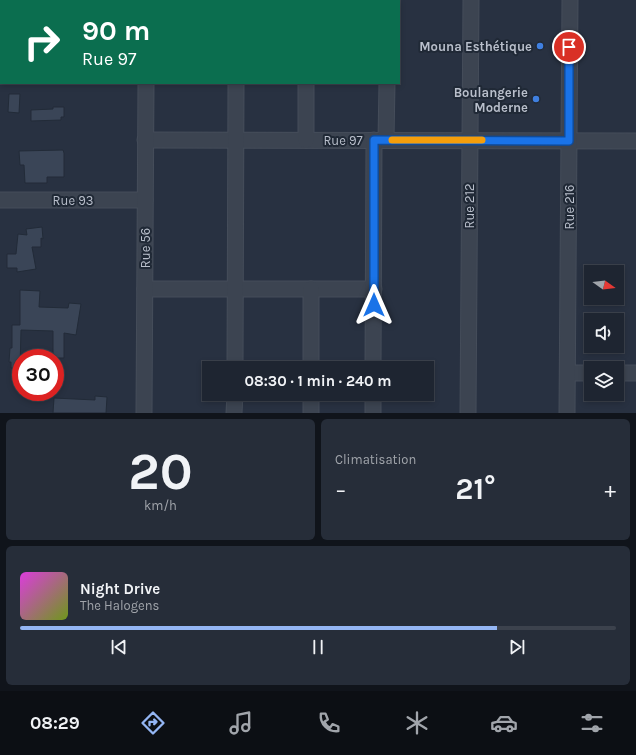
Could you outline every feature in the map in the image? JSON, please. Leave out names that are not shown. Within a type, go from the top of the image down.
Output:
[{"type":"street","name":"Rue 212","points":[[468,413],[471,0]]},
{"type":"street","name":"Rue 216","points":[[567,413],[570,0]]},
{"type":"street","name":"Rue 56","points":[[144,413],[146,84]]},
{"type":"street","points":[[235,361],[236,84]]},
{"type":"street","points":[[306,84],[306,140]]},
{"type":"street","points":[[373,361],[374,289],[380,140],[387,84]]},
{"type":"street","name":"Rue 97","points":[[145,140],[636,141]]},
{"type":"street","name":"Rue 93","points":[[0,200],[145,200]]},
{"type":"street","points":[[145,289],[374,289]]},
{"type":"street","points":[[311,289],[311,361]]},
{"type":"street","points":[[568,373],[584,373]]},
{"type":"street","points":[[624,373],[636,373]]},
{"type":"street","points":[[234,413],[235,401]]},
{"type":"street","points":[[311,401],[311,413]]},
{"type":"street","points":[[373,401],[373,413]]},
{"type":"building","points":[[9,94],[20,94],[19,113],[8,112]]},
{"type":"building","points":[[53,107],[64,107],[64,117],[61,117],[61,120],[31,121],[31,110],[53,109]]},
{"type":"building","points":[[63,150],[64,177],[47,177],[47,183],[25,183],[24,165],[20,165],[19,151]]},
{"type":"building","points":[[42,227],[43,239],[41,238],[41,247],[32,247],[36,269],[17,272],[17,268],[7,268],[7,254],[16,254],[18,234],[27,235],[26,229]]},
{"type":"building","points":[[20,290],[40,291],[39,307],[68,308],[69,303],[81,304],[76,335],[64,333],[64,349],[53,349],[53,331],[21,330],[20,349],[12,349],[11,368],[11,362],[9,362],[10,348],[12,348],[12,325],[20,325]]},
{"type":"building","points":[[95,396],[107,397],[106,413],[53,413],[54,401],[64,401],[64,398],[95,400]]},
{"type":"slow traffic","points":[[392,140],[482,140]]},
{"type":"place","name":"Mouna Esthétique","points":[[540,46]]},
{"type":"place","name":"Boulangerie Moderne","points":[[536,99]]},
{"type":"route","points":[[374,305],[374,140],[569,141],[569,47]]}]
